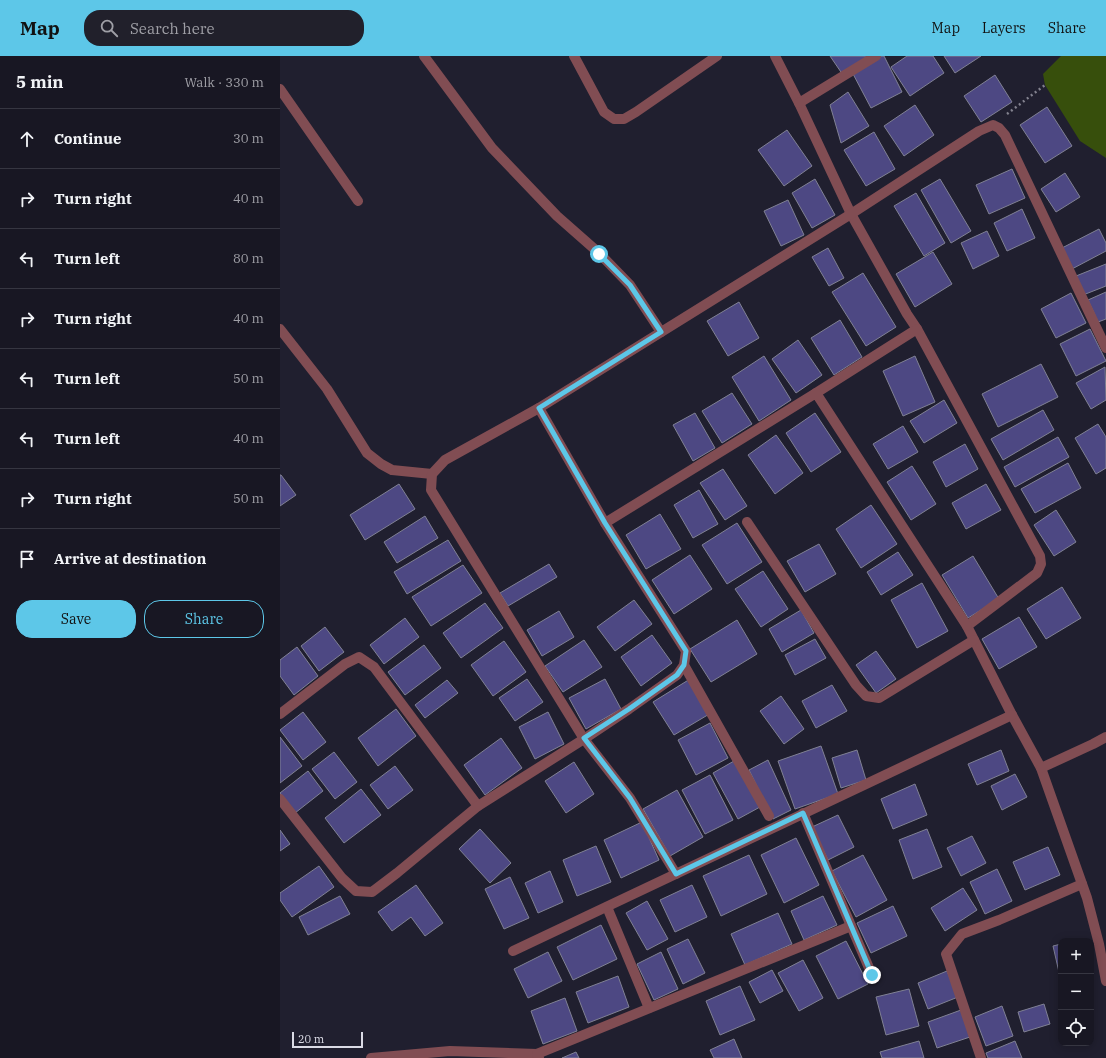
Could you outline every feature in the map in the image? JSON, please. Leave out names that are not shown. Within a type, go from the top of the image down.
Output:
[{"type":"street","points":[[424,56],[492,148],[557,216],[599,254],[630,285],[661,332]]},
{"type":"street","points":[[574,56],[604,112],[614,119],[624,118],[636,112],[717,56]]},
{"type":"street","points":[[775,56],[799,103],[851,214],[917,329],[1040,556],[1041,564],[1038,573],[967,626]]},
{"type":"street","points":[[799,103],[876,56]]},
{"type":"street","points":[[280,89],[358,201]]},
{"type":"street","points":[[676,874],[630,798],[584,738],[431,490],[432,474],[445,460],[539,408],[851,214],[979,131],[993,125],[999,128],[1005,135],[1106,348]]},
{"type":"street","points":[[280,329],[327,389],[367,453],[381,464],[392,470],[432,474]]},
{"type":"street","points":[[605,523],[816,394],[917,329]]},
{"type":"street","points":[[816,394],[967,626],[1012,715],[1041,768],[1087,898],[1099,944],[1106,981]]},
{"type":"street","points":[[280,800],[342,878],[356,891],[372,892],[478,806],[629,709],[677,675],[684,665],[686,651],[605,523],[539,408]]},
{"type":"street","points":[[747,522],[856,685],[866,696],[879,698],[974,640]]},
{"type":"street","points":[[280,714],[345,664],[359,658],[374,667],[478,806]]},
{"type":"street","points":[[684,665],[769,816]]},
{"type":"street","points":[[513,951],[1012,715]]},
{"type":"street","points":[[1041,768],[1106,737]]},
{"type":"street","points":[[803,813],[872,975]]},
{"type":"street","points":[[981,1058],[946,954],[962,934],[1006,917],[1082,884]]},
{"type":"street","points":[[607,907],[649,1008]]},
{"type":"street","points":[[371,1058],[450,1051],[538,1056],[649,1008],[851,926]]},
{"type":"path","points":[[993,125],[1045,85]]},
{"type":"green space","points":[[1061,56],[1106,56],[1106,158],[1080,141],[1045,85],[1043,74]]},
{"type":"building","points":[[830,56],[872,56],[843,75]]},
{"type":"building","points":[[881,56],[884,56],[902,92],[871,108],[852,72]]},
{"type":"building","points":[[907,56],[933,56],[944,73],[910,96],[891,67]]},
{"type":"building","points":[[944,56],[981,56],[955,73]]},
{"type":"building","points":[[995,75],[1012,102],[981,122],[964,96]]},
{"type":"building","points":[[848,92],[869,126],[841,143],[830,105]]},
{"type":"building","points":[[915,105],[934,135],[904,156],[884,126]]},
{"type":"building","points":[[1047,107],[1072,146],[1045,163],[1020,125]]},
{"type":"building","points":[[787,130],[812,166],[784,186],[758,150]]},
{"type":"building","points":[[874,132],[895,169],[866,186],[844,150]]},
{"type":"building","points":[[1012,169],[1025,198],[989,214],[976,185]]},
{"type":"building","points":[[1065,173],[1080,197],[1056,212],[1041,189]]},
{"type":"building","points":[[815,179],[835,215],[812,228],[792,193]]},
{"type":"building","points":[[940,179],[971,231],[951,243],[921,190]]},
{"type":"building","points":[[916,193],[945,243],[924,256],[894,206]]},
{"type":"building","points":[[788,200],[804,235],[781,246],[764,211]]},
{"type":"building","points":[[1022,209],[1035,238],[1007,251],[994,223]]},
{"type":"building","points":[[1099,229],[1106,243],[1106,251],[1070,270],[1060,249]]},
{"type":"building","points":[[987,231],[999,256],[973,269],[961,243]]},
{"type":"building","points":[[828,248],[844,278],[829,286],[812,257]]},
{"type":"building","points":[[933,252],[952,284],[915,307],[896,274]]},
{"type":"building","points":[[1106,264],[1106,286],[1083,295],[1076,276]]},
{"type":"building","points":[[863,273],[896,327],[866,346],[832,292]]},
{"type":"building","points":[[1106,292],[1106,319],[1098,322],[1088,300]]},
{"type":"building","points":[[1071,293],[1086,323],[1056,338],[1041,309]]},
{"type":"building","points":[[739,302],[759,338],[728,356],[707,321]]},
{"type":"building","points":[[840,320],[862,357],[834,375],[811,338]]},
{"type":"building","points":[[1090,329],[1106,361],[1076,376],[1060,344]]},
{"type":"building","points":[[798,340],[822,375],[796,393],[772,359]]},
{"type":"building","points":[[764,356],[791,400],[759,421],[732,377]]},
{"type":"building","points":[[915,356],[935,402],[903,416],[883,371]]},
{"type":"building","points":[[1041,364],[1058,397],[998,427],[982,394]]},
{"type":"building","points":[[1105,367],[1106,400],[1091,409],[1076,383]]},
{"type":"building","points":[[732,393],[752,424],[722,443],[702,411]]},
{"type":"building","points":[[944,400],[957,423],[924,443],[910,421]]},
{"type":"building","points":[[1043,410],[1054,430],[1003,460],[991,439]]},
{"type":"building","points":[[695,413],[715,448],[693,461],[673,425]]},
{"type":"building","points":[[815,413],[841,452],[811,472],[786,433]]},
{"type":"building","points":[[1098,424],[1106,437],[1106,468],[1096,474],[1075,438]]},
{"type":"building","points":[[903,426],[918,452],[888,469],[873,444]]},
{"type":"building","points":[[776,435],[803,473],[775,494],[748,455]]},
{"type":"building","points":[[1058,437],[1069,457],[1015,487],[1004,467]]},
{"type":"building","points":[[965,444],[978,469],[946,487],[933,462]]},
{"type":"building","points":[[1068,463],[1081,488],[1035,513],[1021,489]]},
{"type":"building","points":[[912,466],[936,504],[911,520],[887,482]]},
{"type":"building","points":[[723,469],[747,506],[725,520],[700,483]]},
{"type":"building","points":[[280,475],[296,495],[280,506]]},
{"type":"building","points":[[399,484],[415,509],[365,540],[350,515]]},
{"type":"building","points":[[986,484],[1001,510],[966,529],[952,503]]},
{"type":"building","points":[[699,490],[718,524],[693,538],[674,505]]},
{"type":"building","points":[[871,505],[897,544],[861,568],[836,529]]},
{"type":"building","points":[[1056,510],[1076,542],[1054,556],[1034,525]]},
{"type":"building","points":[[660,514],[681,549],[646,569],[626,535]]},
{"type":"building","points":[[425,516],[438,538],[397,563],[384,542]]},
{"type":"building","points":[[737,523],[762,562],[727,584],[702,545]]},
{"type":"building","points":[[448,540],[461,561],[407,594],[394,572]]},
{"type":"building","points":[[819,544],[836,574],[805,592],[787,561]]},
{"type":"building","points":[[898,552],[913,575],[881,595],[867,572]]},
{"type":"building","points":[[690,555],[712,589],[674,614],[652,580]]},
{"type":"building","points":[[973,556],[999,599],[968,618],[942,575]]},
{"type":"building","points":[[549,564],[557,577],[508,606],[500,593]]},
{"type":"building","points":[[463,565],[482,593],[431,626],[412,597]]},
{"type":"building","points":[[763,571],[788,609],[761,627],[735,589]]},
{"type":"building","points":[[922,583],[948,631],[917,648],[891,600]]},
{"type":"building","points":[[1062,587],[1081,618],[1046,639],[1027,609]]},
{"type":"building","points":[[634,600],[652,624],[615,651],[597,627]]},
{"type":"building","points":[[485,603],[503,628],[461,658],[443,633]]},
{"type":"building","points":[[801,610],[814,633],[782,652],[769,629]]},
{"type":"building","points":[[559,611],[574,637],[542,656],[527,630]]},
{"type":"building","points":[[1019,617],[1037,647],[999,669],[982,639]]},
{"type":"building","points":[[405,618],[419,637],[384,664],[370,645]]},
{"type":"building","points":[[737,620],[757,654],[711,682],[690,649]]},
{"type":"building","points":[[325,627],[344,652],[319,671],[301,646]]},
{"type":"building","points":[[652,635],[672,663],[641,686],[621,657]]},
{"type":"building","points":[[815,639],[826,658],[795,675],[785,655]]},
{"type":"building","points":[[584,640],[602,667],[563,692],[545,666]]},
{"type":"building","points":[[504,641],[526,672],[493,696],[471,665]]},
{"type":"building","points":[[424,645],[441,668],[405,695],[388,672]]},
{"type":"building","points":[[297,647],[318,676],[294,695],[280,676],[280,660]]},
{"type":"building","points":[[876,651],[896,679],[876,693],[856,665]]},
{"type":"building","points":[[527,679],[543,702],[515,721],[499,698]]},
{"type":"building","points":[[605,679],[621,709],[586,729],[569,698]]},
{"type":"building","points":[[690,679],[711,713],[674,735],[653,702]]},
{"type":"building","points":[[447,680],[458,693],[425,718],[415,705]]},
{"type":"building","points":[[832,685],[847,711],[816,728],[802,701]]},
{"type":"building","points":[[781,696],[804,729],[784,744],[760,711]]},
{"type":"building","points":[[396,709],[416,736],[378,766],[358,738]]},
{"type":"building","points":[[303,712],[326,742],[303,760],[280,730]]},
{"type":"building","points":[[548,712],[564,744],[535,759],[519,727]]},
{"type":"building","points":[[710,723],[728,758],[696,775],[678,740]]},
{"type":"building","points":[[280,737],[302,766],[280,783]]},
{"type":"building","points":[[501,738],[522,768],[485,795],[464,765]]},
{"type":"building","points":[[821,746],[838,794],[795,809],[778,761]]},
{"type":"building","points":[[857,750],[866,780],[841,788],[832,758]]},
{"type":"building","points":[[1001,750],[1009,771],[977,785],[968,764]]},
{"type":"building","points":[[334,752],[357,782],[335,799],[312,769]]},
{"type":"building","points":[[768,760],[791,810],[773,819],[749,770]]},
{"type":"building","points":[[734,761],[760,807],[738,819],[713,773]]},
{"type":"building","points":[[574,762],[594,794],[566,813],[545,781]]},
{"type":"building","points":[[395,766],[413,790],[388,809],[370,785]]},
{"type":"building","points":[[308,771],[323,791],[295,813],[280,793]]},
{"type":"building","points":[[1015,774],[1027,797],[1002,810],[991,786]]},
{"type":"building","points":[[710,775],[733,820],[705,834],[682,790]]},
{"type":"building","points":[[915,784],[927,815],[893,829],[881,799]]},
{"type":"building","points":[[361,789],[381,815],[344,843],[325,818]]},
{"type":"building","points":[[677,790],[703,837],[670,856],[643,809]]},
{"type":"building","points":[[838,815],[854,847],[828,860],[812,827]]},
{"type":"building","points":[[642,822],[659,860],[621,878],[604,840]]},
{"type":"building","points":[[480,829],[511,863],[490,883],[459,849]]},
{"type":"building","points":[[927,829],[942,867],[913,879],[899,840]]},
{"type":"building","points":[[280,830],[290,844],[280,851]]},
{"type":"building","points":[[972,836],[986,863],[961,876],[947,848]]},
{"type":"building","points":[[796,838],[819,885],[784,903],[761,855]]},
{"type":"building","points":[[596,846],[611,882],[577,896],[563,860]]},
{"type":"building","points":[[1048,847],[1060,875],[1025,890],[1013,862]]},
{"type":"building","points":[[749,855],[767,894],[721,916],[703,876]]},
{"type":"building","points":[[863,855],[887,900],[856,917],[832,871]]},
{"type":"building","points":[[319,866],[334,887],[292,917],[280,900],[280,893]]},
{"type":"building","points":[[997,869],[1012,901],[985,914],[970,882]]},
{"type":"building","points":[[550,871],[563,902],[538,913],[525,883]]},
{"type":"building","points":[[510,877],[529,918],[504,929],[485,889]]},
{"type":"building","points":[[416,885],[443,923],[425,936],[411,917],[392,931],[378,912]]},
{"type":"building","points":[[692,885],[707,917],[675,932],[660,900]]},
{"type":"building","points":[[963,888],[977,910],[945,931],[931,908]]},
{"type":"building","points":[[340,896],[350,914],[308,935],[299,917]]},
{"type":"building","points":[[823,896],[837,925],[804,940],[791,911]]},
{"type":"building","points":[[647,901],[668,939],[647,950],[626,913]]},
{"type":"building","points":[[893,906],[907,936],[871,953],[857,923]]},
{"type":"building","points":[[778,913],[792,944],[745,965],[731,934]]},
{"type":"building","points":[[601,925],[617,959],[573,980],[557,947]]},
{"type":"building","points":[[688,939],[705,973],[683,984],[667,949]]},
{"type":"building","points":[[846,941],[868,984],[838,999],[816,956]]},
{"type":"building","points":[[1058,945],[1058,968],[1053,946]]},
{"type":"building","points":[[548,952],[562,981],[528,998],[514,969]]},
{"type":"building","points":[[661,952],[678,989],[654,1000],[637,964]]},
{"type":"building","points":[[803,960],[823,998],[799,1011],[778,973]]},
{"type":"building","points":[[772,970],[783,991],[760,1003],[749,982]]},
{"type":"building","points":[[947,971],[958,997],[928,1009],[918,983]]},
{"type":"building","points":[[618,976],[629,1007],[588,1023],[576,992]]},
{"type":"building","points":[[740,986],[755,1020],[720,1035],[706,1001]]},
{"type":"building","points":[[909,989],[919,1026],[886,1035],[876,997]]},
{"type":"building","points":[[565,998],[577,1031],[543,1044],[531,1011]]},
{"type":"building","points":[[1044,1004],[1050,1024],[1024,1032],[1018,1012]]},
{"type":"building","points":[[1002,1006],[1013,1036],[986,1046],[975,1017]]},
{"type":"building","points":[[961,1010],[970,1037],[937,1048],[928,1022]]},
{"type":"building","points":[[734,1039],[742,1058],[714,1058],[710,1050]]},
{"type":"building","points":[[919,1041],[924,1058],[882,1058],[880,1052]]},
{"type":"building","points":[[1015,1041],[1022,1058],[988,1058],[986,1053]]},
{"type":"building","points":[[576,1052],[579,1058],[562,1058]]},
{"type":"route","points":[[599,254],[630,285],[661,332],[539,408],[605,523],[686,651],[684,665],[677,675],[629,709],[584,738],[630,798],[676,874],[803,813],[872,975]]}]
